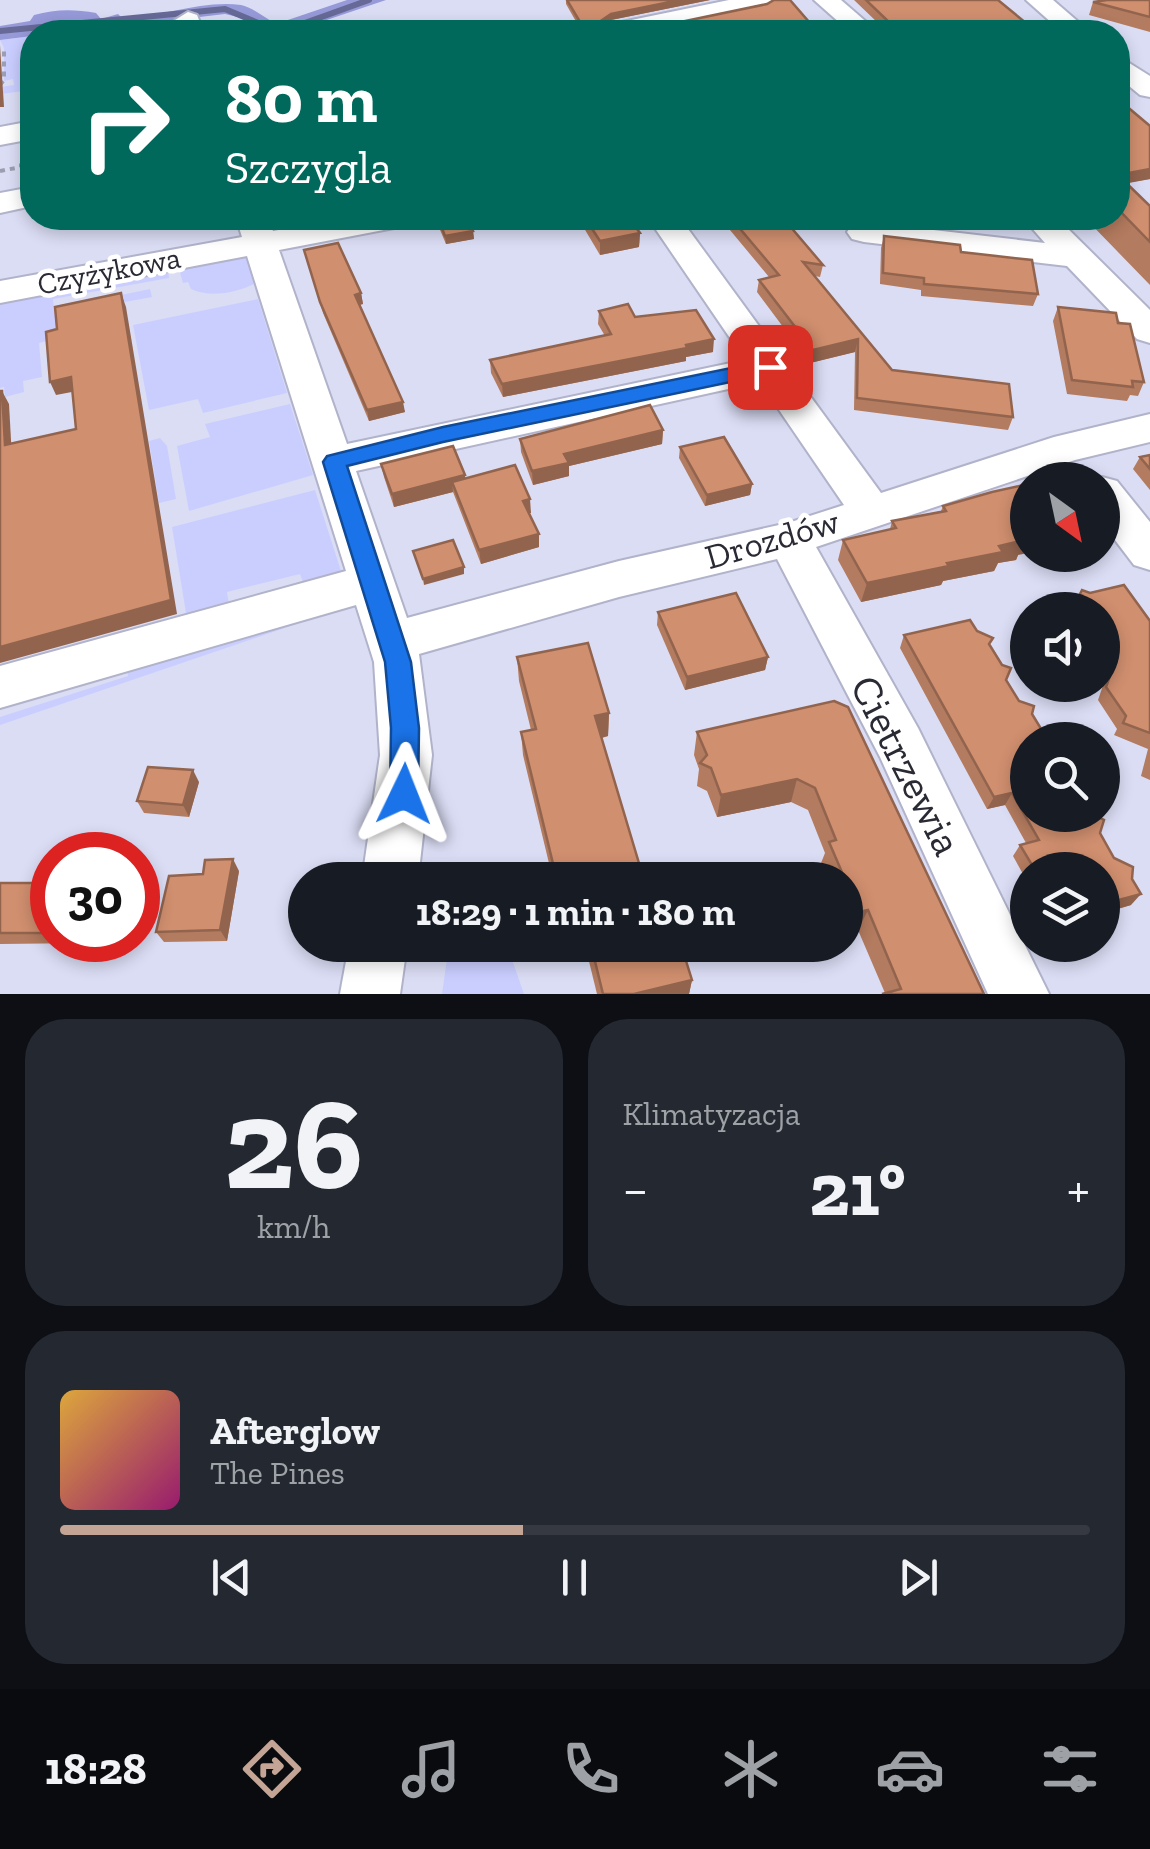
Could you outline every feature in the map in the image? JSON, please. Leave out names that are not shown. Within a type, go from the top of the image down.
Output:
[{"type":"street","points":[[669,20],[765,0]]},
{"type":"street","points":[[826,0],[851,20]]},
{"type":"street","points":[[1038,0],[1062,20]]},
{"type":"street","points":[[1130,73],[1150,89]]},
{"type":"street","name":"Czyżykowa","points":[[0,292],[252,230]]},
{"type":"street","points":[[256,230],[392,642],[400,679],[406,756],[392,862]]},
{"type":"street","points":[[673,230],[871,510]]},
{"type":"street","points":[[1051,230],[1150,332]]},
{"type":"street","points":[[864,232],[986,232],[1076,257]]},
{"type":"street","points":[[334,462],[443,434],[770,367]]},
{"type":"street","name":"Drozdów","points":[[392,642],[619,578],[789,539],[1068,447],[1150,428]]},
{"type":"street","points":[[1068,447],[1080,462]]},
{"type":"street","points":[[1120,515],[1150,554]]},
{"type":"street","name":"Cietrzewia","points":[[789,539],[900,744],[1019,994]]},
{"type":"street","points":[[0,687],[372,582]]},
{"type":"street","points":[[370,994],[375,962]]},
{"type":"path","points":[[0,84],[4,80],[3,48]]},
{"type":"shaded area","points":[[347,0],[386,0],[327,20],[288,20]]},
{"type":"shaded area","points":[[226,4],[254,10],[270,20],[225,14],[174,20],[31,20],[34,15],[72,10],[96,13],[101,19]]},
{"type":"shaded area","points":[[20,23],[20,38],[0,40],[0,26]]},
{"type":"shaded area","points":[[20,38],[20,92],[0,94],[0,87],[14,85],[13,79],[4,81],[4,48],[0,40]]},
{"type":"shaded area","points":[[245,251],[254,284],[231,292],[214,294],[191,289],[188,282],[183,283],[179,269],[168,271],[169,278],[53,299],[54,309],[150,289],[152,297],[55,315],[58,338],[39,343],[42,377],[23,381],[24,392],[5,397],[4,387],[0,388],[0,301]]},
{"type":"shaded area","points":[[258,299],[287,393],[203,413],[198,399],[149,410],[133,325]]},
{"type":"shaded area","points":[[290,404],[313,475],[189,511],[177,446],[210,437],[205,424]]},
{"type":"shaded area","points":[[160,438],[167,446],[176,499],[159,503],[149,441]]},
{"type":"shaded area","points":[[315,490],[341,571],[336,584],[306,589],[300,574],[227,592],[230,610],[188,625],[172,527]]},
{"type":"shaded area","points":[[349,606],[0,725],[0,717],[128,676],[127,667]]},
{"type":"shaded area","points":[[447,962],[513,962],[524,994],[442,994]]},
{"type":"building","points":[[567,0],[680,0],[611,14],[602,20],[579,20]]},
{"type":"building","points":[[774,0],[790,0],[807,20],[690,20]]},
{"type":"building","points":[[866,0],[998,0],[1022,20],[887,20]]},
{"type":"building","points":[[1150,0],[1150,17],[1093,2]]},
{"type":"building","points":[[1130,109],[1150,126],[1150,169],[1130,173]]},
{"type":"building","points":[[1130,187],[1150,206],[1150,242],[1130,221]]},
{"type":"building","points":[[443,230],[473,231],[445,236]]},
{"type":"building","points":[[593,230],[640,233],[600,241]]},
{"type":"building","points":[[741,230],[793,230],[823,265],[803,262],[892,370],[1009,384],[1013,417],[857,398],[858,339],[813,350],[759,280],[779,275]]},
{"type":"building","points":[[884,236],[960,245],[961,252],[1032,260],[1038,294],[924,284],[924,278],[883,273]]},
{"type":"building","points":[[338,243],[361,293],[355,295],[403,402],[367,410],[320,302],[304,250]]},
{"type":"building","points":[[121,293],[171,600],[0,647],[0,391],[5,445],[76,429],[71,377],[50,382],[46,332],[57,329],[55,307]]},
{"type":"building","points":[[628,304],[635,317],[696,310],[714,339],[686,345],[687,348],[502,384],[490,360],[611,334],[599,311]]},
{"type":"building","points":[[1058,307],[1116,313],[1118,323],[1130,324],[1144,382],[1132,381],[1133,387],[1072,380]]},
{"type":"building","points":[[650,405],[663,430],[564,454],[569,463],[532,471],[520,439]]},
{"type":"building","points":[[724,437],[752,484],[707,495],[680,447]]},
{"type":"building","points":[[453,446],[465,475],[392,494],[381,464]]},
{"type":"building","points":[[1150,455],[1150,469],[1140,457]]},
{"type":"building","points":[[515,465],[530,499],[523,501],[539,534],[479,550],[452,482]]},
{"type":"building","points":[[1010,488],[1010,543],[999,546],[1003,552],[867,583],[843,540],[896,528],[892,521],[946,511],[943,506]]},
{"type":"building","points":[[453,540],[464,567],[423,579],[413,551]]},
{"type":"building","points":[[1124,585],[1150,621],[1150,733],[1123,723],[1126,716],[1116,702],[1120,702],[1120,592],[1094,592]]},
{"type":"building","points":[[736,593],[768,657],[687,677],[658,612]]},
{"type":"building","points":[[970,620],[977,631],[993,638],[989,644],[1002,665],[1010,668],[1006,680],[1010,702],[1034,706],[1032,714],[1037,722],[1010,722],[1010,793],[994,797],[904,635]]},
{"type":"building","points":[[588,643],[609,713],[595,716],[639,862],[553,862],[521,732],[536,729],[517,657]]},
{"type":"building","points":[[834,701],[848,707],[984,994],[882,994],[901,989],[868,910],[863,911],[863,862],[838,862],[829,842],[836,840],[815,788],[797,779],[721,795],[711,768],[700,763],[707,755],[697,732]]},
{"type":"building","points":[[148,767],[193,770],[183,805],[137,801]]},
{"type":"building","points":[[1034,832],[1100,832],[1111,852],[1024,852],[1020,845],[1039,840]]},
{"type":"building","points":[[233,859],[220,930],[160,932],[169,876],[203,874],[205,860]]},
{"type":"building","points":[[1120,861],[1133,867],[1132,879],[1141,894],[1120,900]]},
{"type":"building","points":[[0,883],[30,883],[30,933],[0,933]]},
{"type":"building","points":[[595,962],[686,962],[692,980],[634,994],[603,994]]},
{"type":"waterway","points":[[313,20],[369,0]]},
{"type":"waterway","points":[[112,20],[225,9],[251,20]]},
{"type":"waterway","points":[[0,31],[20,29]]},
{"type":"route","points":[[404,794],[405,728],[398,662],[334,462],[443,434],[770,367]]}]
